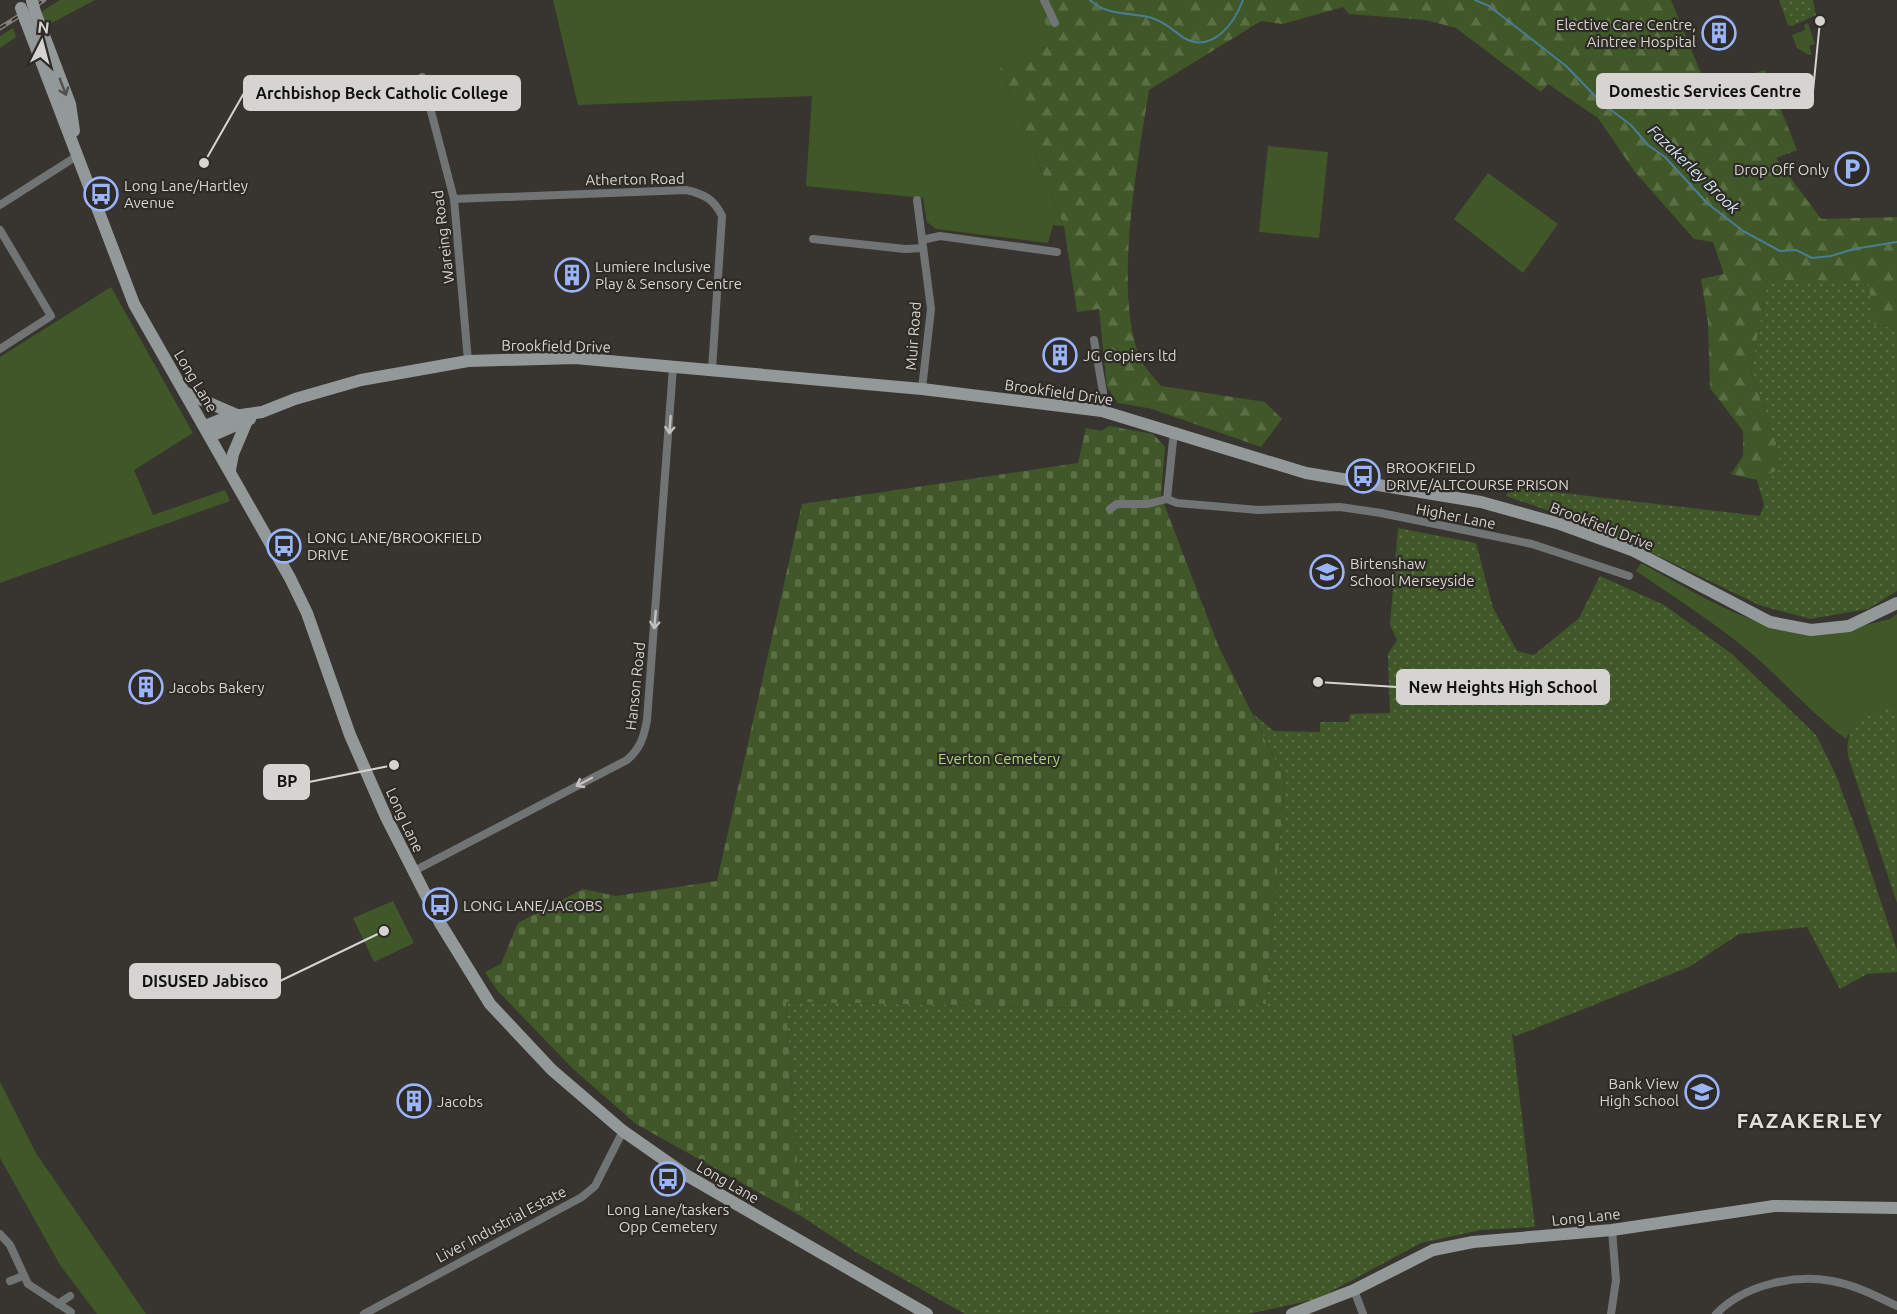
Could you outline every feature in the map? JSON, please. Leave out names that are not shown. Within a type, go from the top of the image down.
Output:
[{"type":"street","points":[[1044,0],[1055,23]]},
{"type":"street","name":"Long Lane","points":[[27,7],[77,156],[134,304],[230,470],[307,613],[350,735],[412,872],[440,923],[490,1004],[552,1070],[623,1131],[686,1175],[927,1314]]},
{"type":"street","name":"Wareing Road","points":[[422,77],[454,199],[468,361]]},
{"type":"street","points":[[0,205],[77,156]]},
{"type":"street","name":"Atherton Road","points":[[454,199],[686,190],[704,194],[716,203],[722,216],[712,370]]},
{"type":"street","name":"Muir Road","points":[[916,200],[931,309],[922,390]]},
{"type":"street","points":[[0,230],[51,316],[0,349]]},
{"type":"street","points":[[813,239],[905,249],[940,236],[1057,252]]},
{"type":"street","points":[[1094,340],[1103,392],[1102,411]]},
{"type":"street","name":"Brookfield Drive","points":[[208,431],[361,380],[468,361],[575,358],[922,390],[1102,411],[1174,431],[1306,473],[1481,502],[1560,524],[1632,550],[1770,622],[1811,630],[1849,626],[1897,603]]},
{"type":"street","name":"Hanson Road","points":[[412,872],[627,760],[637,751],[644,737],[647,720],[673,367]]},
{"type":"street","points":[[186,393],[247,417],[233,454],[230,470]]},
{"type":"street","points":[[1167,499],[1174,431]]},
{"type":"street","name":"Higher Lane","points":[[1110,509],[1117,504],[1148,504],[1167,499],[1177,503],[1258,510],[1340,507],[1381,513],[1532,544],[1629,576]]},
{"type":"street","name":"Liver Industrial Estate","points":[[364,1314],[456,1262],[580,1198],[595,1186],[623,1131]]},
{"type":"street","name":"Long Lane","points":[[1292,1314],[1354,1290],[1432,1250],[1473,1242],[1612,1230],[1774,1206],[1897,1208]]},
{"type":"street","points":[[1611,1314],[1616,1280],[1612,1230]]},
{"type":"street","points":[[0,1234],[10,1245],[28,1284],[71,1312]]},
{"type":"street","points":[[10,1281],[23,1276]]},
{"type":"street","points":[[1716,1314],[1746,1293],[1775,1282],[1803,1279],[1833,1281],[1897,1306]]},
{"type":"street","points":[[1354,1290],[1363,1314]]},
{"type":"street","points":[[58,1304],[70,1296]]},
{"type":"green space","points":[[60,0],[95,0],[46,26],[41,12]]},
{"type":"green space","points":[[553,0],[1036,0],[1056,42],[1000,68],[1064,226],[1053,225],[1048,243],[936,229],[927,222],[923,198],[806,186],[812,96],[578,105]]},
{"type":"green space","points":[[1033,0],[1671,0],[1707,88],[1765,70],[1797,150],[1776,158],[1821,219],[1897,217],[1897,329],[1875,325],[1768,280],[1751,372],[1776,442],[1780,469],[1757,480],[1731,474],[1743,456],[1743,431],[1710,388],[1708,323],[1701,279],[1724,274],[1713,242],[1694,239],[1635,172],[1598,118],[1548,84],[1541,92],[1456,28],[1426,20],[1349,14],[1343,7],[1283,24],[1261,21],[1149,90],[1139,153],[1130,227],[1128,300],[1133,333],[1141,360],[1161,386],[1265,402],[1282,419],[1261,447],[1149,408],[1118,403],[1107,387],[1099,309],[1077,312],[1064,226],[1000,68],[1056,42]]},
{"type":"green space","points":[[1779,0],[1813,0],[1816,15],[1792,26],[1788,25]]},
{"type":"green space","points":[[1808,23],[1815,44],[1809,46],[1812,54],[1809,55],[1797,48],[1792,35],[1805,30],[1804,25]]},
{"type":"green space","points":[[13,28],[16,37],[0,48],[0,36]]},
{"type":"green space","points":[[1268,146],[1328,152],[1319,238],[1259,232]]},
{"type":"green space","points":[[1488,173],[1558,224],[1523,273],[1454,219]]},
{"type":"green space","points":[[1768,280],[1868,281],[1875,325],[1897,329],[1897,591],[1868,609],[1810,619],[1759,605],[1652,553],[1561,515],[1506,496],[1511,487],[1760,516],[1764,505],[1757,480],[1780,469],[1776,442],[1751,372]]},
{"type":"green space","points":[[111,287],[193,433],[134,470],[153,515],[225,490],[230,501],[0,583],[0,357]]},
{"type":"green space","name":"Everton Cemetery","points":[[1109,426],[1153,434],[1165,447],[1161,496],[1218,645],[1285,780],[1266,1004],[1193,1010],[786,1002],[801,1216],[636,1124],[572,1068],[497,990],[485,972],[501,964],[518,923],[583,889],[616,896],[717,881],[802,504],[1078,463],[1086,428],[1101,431]]},
{"type":"green space","points":[[1398,528],[1476,543],[1493,608],[1517,651],[1534,655],[1579,618],[1600,576],[1664,605],[1732,654],[1816,735],[1835,773],[1862,845],[1897,950],[1897,972],[1867,974],[1840,989],[1807,927],[1739,934],[1689,967],[1516,1036],[1512,1033],[1535,1227],[1481,1230],[1421,1243],[1317,1299],[1248,1314],[965,1314],[859,1254],[801,1216],[786,1002],[1193,1010],[1266,1004],[1285,780],[1253,714],[1274,731],[1320,732],[1320,722],[1349,722],[1350,714],[1390,713],[1388,654],[1397,640],[1390,625]]},
{"type":"green space","points":[[1641,563],[1708,600],[1756,621],[1780,628],[1805,632],[1831,632],[1890,619],[1897,614],[1897,705],[1861,722],[1846,739],[1729,635],[1636,571]]},
{"type":"green space","points":[[1897,705],[1897,903],[1848,756],[1848,744],[1850,734],[1860,721]]},
{"type":"green space","points":[[393,901],[414,943],[374,962],[353,918]]},
{"type":"green space","points":[[0,1082],[36,1153],[146,1314],[97,1314],[60,1265],[0,1158]]},
{"type":"waterway","name":"Fazakerley Brook","points":[[1090,0],[1104,9],[1157,20],[1184,38],[1195,42],[1213,39],[1221,33],[1228,26],[1243,0]]},
{"type":"waterway","name":"Fazakerley Brook","points":[[1475,0],[1489,6],[1566,66],[1603,104],[1631,125],[1648,145],[1665,157],[1707,203],[1743,231],[1780,251],[1796,250],[1812,258],[1897,242]]},
{"type":"railway","points":[[0,28],[44,0]]},
{"type":"place","name":"Domestic Services Centre","points":[[1820,21]]},
{"type":"place","name":"Elective Care Centre, Aintree Hospital","points":[[1719,33]]},
{"type":"place","name":"Archbishop Beck Catholic College","points":[[204,163]]},
{"type":"place","name":"Drop Off Only","points":[[1852,169]]},
{"type":"place","name":"Long Lane/Hartley Avenue","points":[[101,194]]},
{"type":"place","name":"Lumiere Inclusive Play & Sensory Centre","points":[[572,275]]},
{"type":"place","name":"JG Copiers ltd","points":[[1060,355]]},
{"type":"place","name":"BROOKFIELD DRIVE/ALTCOURSE PRISON","points":[[1363,476]]},
{"type":"place","name":"LONG LANE/BROOKFIELD DRIVE","points":[[284,546]]},
{"type":"place","name":"Birtenshaw School Merseyside","points":[[1327,572]]},
{"type":"place","name":"New Heights High School","points":[[1318,682]]},
{"type":"place","name":"Jacobs Bakery","points":[[146,687]]},
{"type":"place","name":"BP","points":[[394,765]]},
{"type":"place","name":"LONG LANE/JACOBS","points":[[440,905]]},
{"type":"place","name":"DISUSED Jabisco","points":[[384,931]]},
{"type":"place","name":"Bank View High School","points":[[1702,1092]]},
{"type":"place","name":"Jacobs","points":[[414,1101]]},
{"type":"place","name":"Long Lane/taskers Opp Cemetery","points":[[668,1179]]},
{"type":"district","name":"FAZAKERLEY","points":[[1810,1120]]}]
